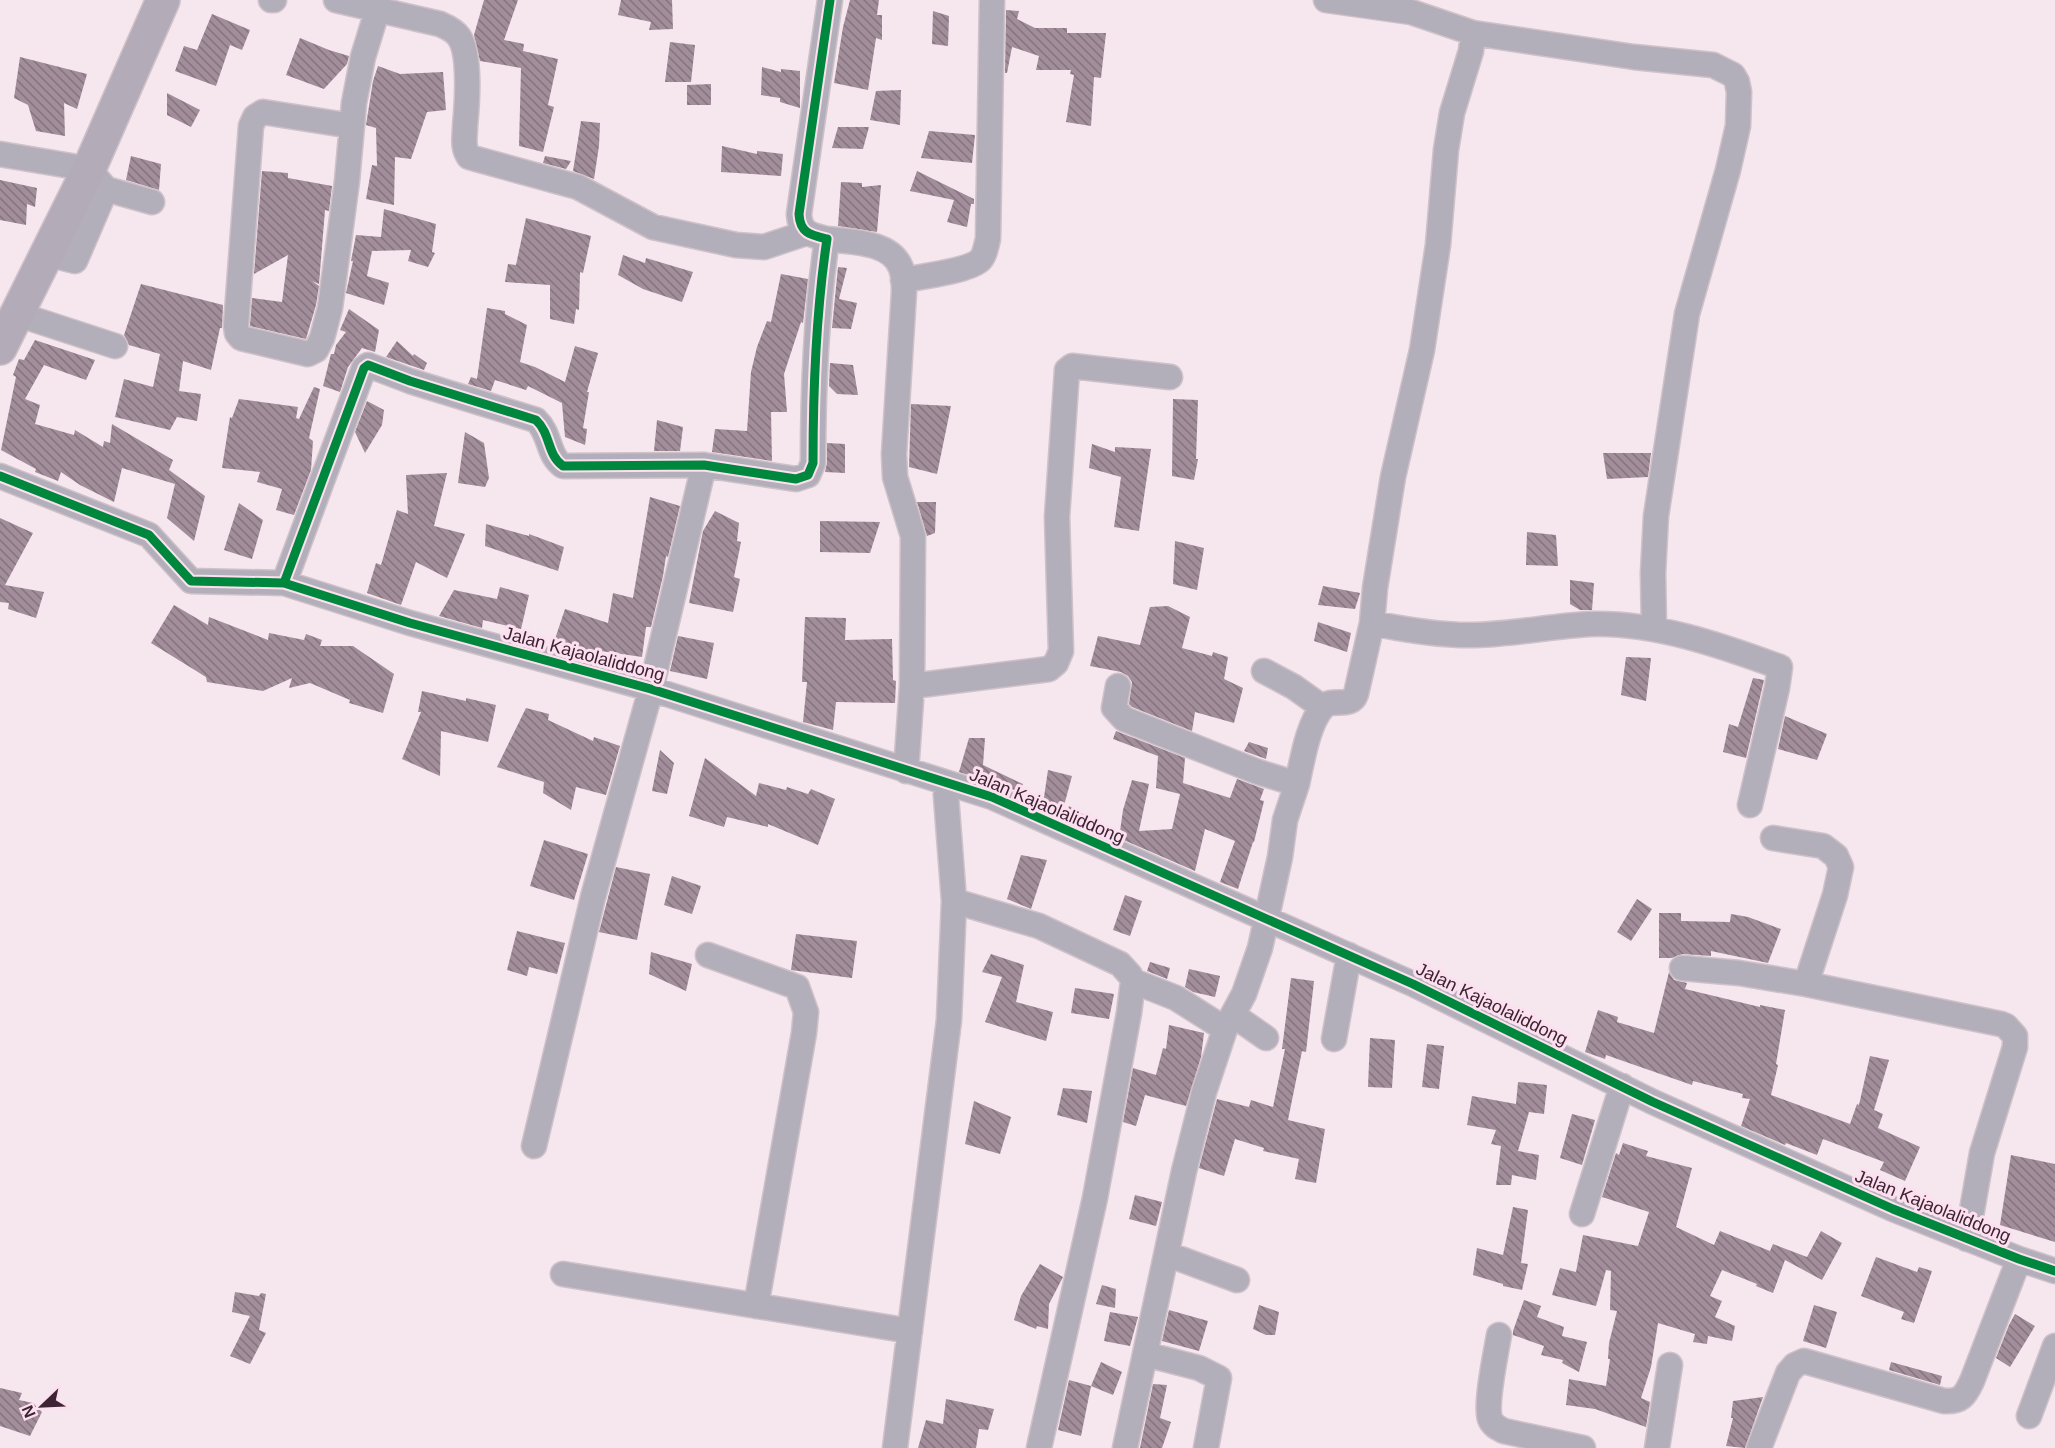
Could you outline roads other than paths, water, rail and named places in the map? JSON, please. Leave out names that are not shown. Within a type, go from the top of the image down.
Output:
[{"type":"highway","points":[[0,348],[47,254],[98,179],[163,0]]},
{"type":"street","points":[[336,0],[440,24],[449,28],[460,38],[465,56],[467,95],[464,147],[469,157],[578,187],[653,227],[736,245],[764,247],[816,236]]},
{"type":"street","points":[[830,0],[800,214],[801,226],[816,236],[883,249],[892,255],[901,267],[904,291],[894,454],[895,477],[913,536],[912,686],[906,771]]},
{"type":"street","points":[[903,280],[971,265],[978,262],[984,253],[988,239],[992,0]]},
{"type":"street","points":[[1326,0],[1411,12],[1473,33],[1634,57],[1713,65],[1733,75],[1737,82],[1738,126],[1728,170],[1687,314],[1656,516],[1653,573],[1654,629]]},
{"type":"street","points":[[352,126],[263,112],[255,117],[251,126],[236,326],[241,338],[308,354],[316,350],[322,338],[330,308],[347,181],[352,126],[354,103],[363,57],[378,8]]},
{"type":"street","points":[[1125,1448],[1184,1171],[1204,1092],[1229,1022],[1244,994],[1253,969],[1266,919],[1285,820],[1309,737],[1322,707],[1327,703],[1350,702],[1355,699],[1372,623],[1375,588],[1393,477],[1422,350],[1438,245],[1446,150],[1452,113],[1471,51],[1473,33]]},
{"type":"street","points":[[0,154],[98,179],[152,202]]},
{"type":"street","points":[[284,583],[367,365],[410,381],[536,420],[546,431],[554,458],[562,466],[704,465],[796,478],[808,475],[812,469],[821,284],[816,236]]},
{"type":"street","points":[[16,314],[115,346]]},
{"type":"street","points":[[912,686],[1025,670],[1048,669],[1056,663],[1061,651],[1057,517],[1067,370],[1072,366],[1170,377]]},
{"type":"street","points":[[534,1146],[592,897],[651,689],[704,465]]},
{"type":"street","name":"Jalan Kajaolaliddong","points":[[0,476],[149,535],[191,580],[284,583],[410,623],[651,689],[992,797],[1473,1012],[1653,1102],[1883,1205],[2055,1271]]},
{"type":"street","points":[[1372,623],[1452,635],[1476,635],[1591,624],[1654,629],[1780,667],[1750,805]]},
{"type":"street","points":[[1264,671],[1294,687],[1322,707]]},
{"type":"street","points":[[1118,686],[1114,708],[1124,719],[1258,772],[1297,784]]},
{"type":"street","points":[[895,1448],[950,1020],[954,901],[945,783]]},
{"type":"street","points":[[1773,838],[1823,846],[1836,856],[1841,867],[1835,895],[1806,984]]},
{"type":"street","points":[[954,901],[1039,926],[1120,964],[1130,975],[1132,981],[1129,1013],[1095,1198],[1040,1448]]},
{"type":"street","points":[[708,955],[797,987],[806,1012],[756,1306]]},
{"type":"street","points":[[1334,1040],[1348,955]]},
{"type":"street","points":[[1682,968],[1739,973],[1806,984],[2001,1024],[2012,1031],[2015,1036],[2015,1047],[1982,1153],[1967,1239]]},
{"type":"street","points":[[1132,981],[1266,1038]]},
{"type":"street","points":[[1582,1214],[1622,1086]]},
{"type":"street","points":[[1167,1254],[1237,1280]]},
{"type":"street","points":[[1759,1448],[1788,1372],[1795,1365],[1804,1361],[1944,1401],[1953,1402],[1962,1398],[1972,1381],[2019,1259]]},
{"type":"street","points":[[563,1274],[910,1331]]},
{"type":"street","points":[[1499,1335],[1488,1409],[1492,1423],[1504,1431],[1583,1448]]},
{"type":"street","points":[[2029,1416],[2055,1346]]},
{"type":"street","points":[[1145,1354],[1198,1368],[1219,1378],[1206,1448]]},
{"type":"street","points":[[1657,1448],[1670,1365]]}]
